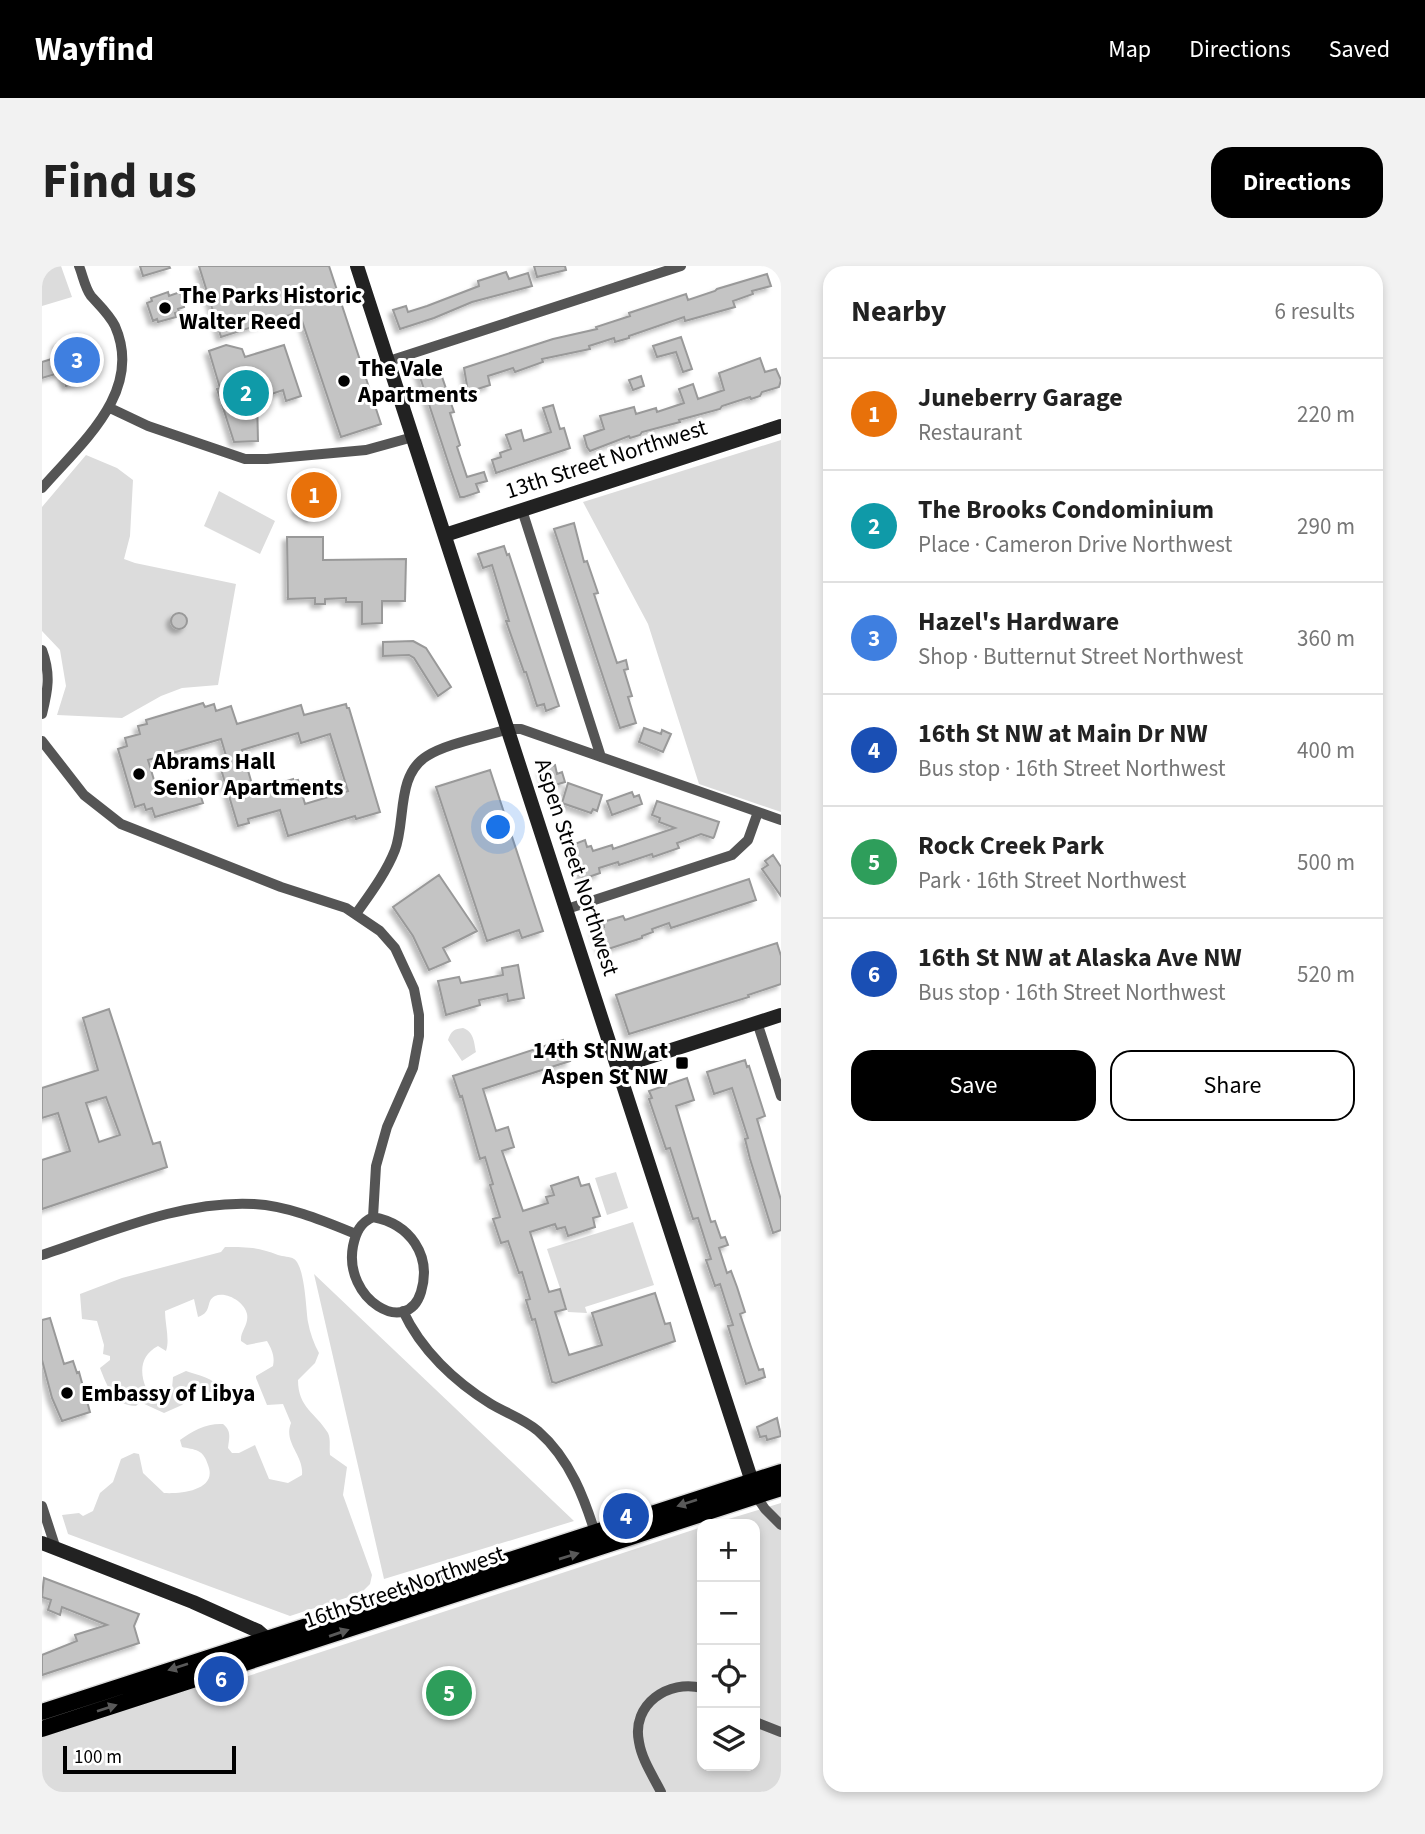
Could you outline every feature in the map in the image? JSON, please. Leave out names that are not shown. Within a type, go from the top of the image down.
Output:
[{"type":"main road","name":"16th Street Northwest","points":[[42,1712],[266,1638],[597,1540],[754,1489],[781,1472]]},
{"type":"main road","name":"16th Street Northwest","points":[[754,1489],[781,1488]]},
{"type":"main road","name":"16th Street Northwest","points":[[42,1729],[275,1655],[597,1540]]},
{"type":"street","points":[[42,488],[110,408],[121,375],[120,340],[110,317],[88,290],[79,266]]},
{"type":"street","name":"Aspen Street Northwest","points":[[357,266],[754,1489]]},
{"type":"street","points":[[389,361],[681,266]]},
{"type":"street","points":[[110,408],[148,426],[245,459],[267,460],[366,450],[414,437]]},
{"type":"street","name":"13th Street Northwest","points":[[445,535],[781,426]]},
{"type":"street","points":[[522,510],[601,757]]},
{"type":"street","points":[[42,650],[50,683],[42,713]]},
{"type":"street","points":[[356,914],[388,866],[396,847],[407,785],[415,768],[426,757],[508,729],[521,729],[781,820]]},
{"type":"street","points":[[42,741],[84,795],[121,824],[257,878],[346,908],[380,931],[401,958],[414,989],[419,1015],[419,1042],[413,1068],[387,1127],[376,1166],[373,1217]]},
{"type":"street","points":[[567,909],[732,855],[748,840],[758,812]]},
{"type":"street","points":[[618,1068],[781,1015]]},
{"type":"street","points":[[757,1022],[781,1097]]},
{"type":"street","points":[[42,1255],[159,1217],[226,1205],[255,1204],[291,1211],[356,1234]]},
{"type":"street","points":[[373,1217],[385,1219],[407,1232],[421,1253],[421,1293],[414,1304],[403,1311],[379,1308],[360,1289],[352,1266],[356,1234],[361,1224],[373,1217]]},
{"type":"street","points":[[403,1311],[423,1344],[453,1376],[485,1401],[531,1426],[548,1442],[579,1486],[597,1540]]},
{"type":"street","points":[[754,1489],[765,1509],[781,1525]]},
{"type":"street","points":[[42,1506],[49,1546],[193,1602],[258,1631],[266,1638],[275,1655]]},
{"type":"street","points":[[661,1792],[639,1744],[638,1728],[642,1715],[651,1701],[665,1691],[683,1686],[697,1687]]},
{"type":"street","points":[[760,1724],[781,1732]]},
{"type":"shaded area","points":[[42,266],[61,266],[72,297],[42,306]]},
{"type":"shaded area","points":[[781,440],[781,812],[699,784],[648,624],[583,502]]},
{"type":"shaded area","points":[[86,455],[117,468],[133,480],[130,536],[124,559],[236,584],[218,685],[182,688],[161,696],[122,718],[57,715],[66,686],[60,650],[42,631],[42,507]]},
{"type":"shaded area","points":[[219,491],[275,521],[260,554],[204,526]]},
{"type":"shaded area","points":[[463,1028],[471,1035],[476,1052],[462,1061],[448,1040],[453,1031]]},
{"type":"shaded area","points":[[616,1172],[628,1208],[607,1215],[595,1178]]},
{"type":"shaded area","points":[[633,1222],[654,1285],[585,1307],[587,1313],[568,1312],[547,1249]]},
{"type":"shaded area","points":[[225,1247],[258,1249],[292,1258],[298,1263],[303,1279],[309,1326],[319,1353],[315,1363],[298,1380],[299,1389],[304,1404],[328,1433],[330,1455],[347,1467],[343,1495],[372,1575],[370,1584],[361,1593],[290,1616],[68,1534],[62,1515],[79,1513],[83,1516],[93,1511],[100,1493],[113,1482],[121,1459],[134,1453],[139,1454],[143,1473],[164,1493],[180,1493],[203,1485],[210,1473],[206,1459],[198,1451],[182,1447],[180,1440],[211,1425],[223,1424],[228,1429],[228,1448],[232,1453],[239,1453],[255,1445],[269,1479],[288,1483],[302,1475],[300,1461],[291,1443],[291,1423],[283,1404],[267,1405],[256,1378],[273,1366],[272,1350],[267,1341],[247,1345],[241,1341],[247,1314],[235,1299],[225,1295],[215,1296],[206,1312],[198,1317],[194,1299],[165,1311],[167,1347],[166,1351],[158,1346],[145,1359],[142,1370],[146,1388],[166,1392],[172,1389],[173,1377],[186,1371],[210,1380],[222,1390],[218,1394],[198,1389],[182,1405],[164,1413],[140,1402],[136,1406],[122,1403],[112,1394],[100,1368],[110,1360],[110,1356],[103,1354],[104,1345],[97,1321],[82,1319],[80,1294],[122,1278],[221,1252]]},
{"type":"shaded area","points":[[314,1274],[574,1521],[384,1579]]},
{"type":"shaded area","points":[[781,1503],[781,1792],[42,1792],[42,1738],[230,1677],[239,1679],[697,1529],[697,1771],[760,1771],[760,1519],[728,1519]]},
{"type":"building","points":[[140,266],[169,266],[170,268],[143,276]]},
{"type":"building","name":"The Vale Apartments","points":[[199,266],[329,266],[381,424],[341,437],[299,312],[221,337]]},
{"type":"building","points":[[534,266],[565,266],[566,270],[537,277]]},
{"type":"building","points":[[506,272],[509,279],[528,273],[532,286],[472,302],[400,329],[393,310],[406,306],[408,312],[427,306],[479,286],[478,281]]},
{"type":"building","points":[[767,274],[771,286],[752,291],[753,294],[733,301],[735,307],[685,321],[684,317],[629,338],[615,342],[614,338],[589,346],[590,349],[542,359],[543,362],[515,372],[513,368],[488,376],[490,385],[468,392],[464,368],[553,339],[597,329],[596,327],[630,316],[629,313],[686,294],[688,300]]},
{"type":"building","name":"The Parks Historic Walter Reed","points":[[168,292],[169,296],[180,292],[184,307],[178,309],[176,317],[153,321],[147,303],[152,301],[151,298]]},
{"type":"building","points":[[79,335],[83,347],[87,346],[93,364],[89,365],[93,377],[66,386],[62,372],[42,378],[42,362],[61,356],[57,344]]},
{"type":"building","points":[[681,337],[692,369],[683,372],[676,352],[657,357],[653,346]]},
{"type":"building","points":[[226,345],[242,349],[245,357],[284,345],[301,396],[286,401],[283,390],[257,399],[258,441],[234,442],[217,389],[220,388],[209,351]]},
{"type":"building","points":[[760,358],[765,372],[776,369],[781,380],[779,387],[762,392],[760,396],[642,432],[640,435],[629,436],[590,451],[587,447],[584,436],[604,429],[600,416],[634,407],[636,414],[656,408],[657,412],[684,403],[679,389],[693,384],[698,399],[724,390],[719,373]]},
{"type":"building","points":[[431,367],[433,373],[440,371],[454,412],[450,413],[467,477],[484,472],[487,481],[476,484],[479,492],[464,497],[460,497],[418,371]]},
{"type":"building","points":[[641,376],[644,386],[633,390],[629,380]]},
{"type":"building","points":[[553,405],[560,429],[564,428],[570,448],[496,473],[492,460],[511,449],[506,435],[521,430],[524,441],[551,432],[543,408]]},
{"type":"building","points":[[318,474],[331,482],[311,518],[297,510]]},
{"type":"building","points":[[574,523],[584,562],[587,561],[598,593],[594,594],[617,663],[626,660],[628,669],[624,670],[632,696],[628,697],[636,723],[620,728],[554,529]]},
{"type":"building","points":[[287,537],[323,537],[323,560],[406,559],[405,601],[382,601],[382,623],[362,624],[362,602],[346,602],[346,598],[325,599],[325,604],[315,604],[315,598],[288,599]]},
{"type":"building","points":[[504,546],[507,555],[509,554],[559,706],[546,711],[544,704],[537,706],[524,672],[506,621],[509,621],[492,565],[483,568],[478,554]]},
{"type":"building","points":[[179,613],[185,615],[185,627],[179,629],[173,627],[171,621],[173,615]]},
{"type":"building","points":[[413,641],[426,648],[451,687],[438,696],[414,658],[409,655],[383,656],[383,642]]},
{"type":"building","name":"Abrams Hall Senior Apartments","points":[[203,703],[205,707],[214,704],[216,711],[231,706],[237,724],[301,705],[304,715],[346,704],[380,812],[356,819],[355,816],[288,836],[280,810],[248,819],[249,823],[238,826],[221,769],[229,766],[221,739],[148,760],[157,790],[191,780],[193,790],[198,788],[203,803],[155,817],[152,808],[146,810],[144,804],[135,807],[118,749],[127,746],[125,738],[140,734],[138,726],[147,724],[146,720]],"holes":[[[298,733],[301,743],[330,734],[348,791],[305,804],[298,780],[293,779],[254,791],[242,750]]]},
{"type":"building","points":[[644,728],[661,734],[662,730],[671,734],[663,752],[639,742]]},
{"type":"building","points":[[555,765],[557,774],[562,772],[565,782],[555,785],[553,781],[546,783],[542,770]]},
{"type":"building","points":[[490,770],[543,931],[522,938],[519,930],[487,941],[436,787]]},
{"type":"building","points":[[568,783],[602,795],[597,811],[593,809],[591,813],[562,803]]},
{"type":"building","points":[[632,792],[634,797],[639,795],[642,804],[612,815],[607,801]]},
{"type":"building","points":[[657,801],[719,822],[714,837],[701,834],[677,843],[679,848],[653,857],[652,854],[619,865],[618,862],[599,868],[600,873],[583,879],[572,845],[585,840],[587,847],[591,846],[593,851],[612,845],[613,849],[675,828],[659,822],[660,818],[652,815]]},
{"type":"building","points":[[773,855],[781,867],[781,896],[762,869],[768,865],[765,861]]},
{"type":"building","points":[[439,875],[477,931],[443,948],[450,961],[429,970],[413,936],[393,907]]},
{"type":"building","points":[[749,879],[756,900],[671,928],[669,923],[652,929],[653,932],[642,938],[602,951],[595,930],[604,927],[603,922],[623,916],[625,920]]},
{"type":"building","points":[[777,943],[781,956],[781,984],[748,995],[749,997],[629,1034],[616,995]]},
{"type":"building","points":[[518,965],[524,998],[508,1001],[507,994],[479,1000],[480,1005],[446,1015],[438,981],[459,977],[461,983],[503,975],[502,968]]},
{"type":"building","points":[[109,1009],[153,1144],[160,1142],[167,1167],[42,1209],[42,1160],[70,1151],[58,1113],[42,1118],[42,1088],[98,1070],[83,1018]],"holes":[[[106,1097],[120,1135],[99,1142],[86,1103]]]},
{"type":"building","points":[[563,1040],[570,1061],[483,1089],[496,1131],[508,1127],[514,1147],[502,1151],[523,1211],[548,1203],[546,1197],[554,1195],[551,1186],[578,1177],[581,1186],[589,1184],[600,1216],[593,1218],[595,1227],[568,1236],[565,1227],[557,1229],[555,1224],[530,1232],[549,1292],[560,1289],[566,1309],[555,1312],[569,1355],[602,1345],[592,1313],[655,1293],[665,1324],[670,1323],[675,1341],[556,1383],[552,1382],[535,1319],[532,1320],[526,1300],[530,1299],[522,1272],[519,1273],[508,1241],[501,1243],[493,1219],[500,1217],[490,1185],[493,1184],[485,1157],[480,1159],[462,1096],[460,1097],[453,1076]]},
{"type":"building","points":[[745,1060],[765,1116],[757,1119],[781,1200],[781,1230],[773,1233],[732,1088],[714,1094],[707,1072]]},
{"type":"building","points":[[687,1078],[694,1100],[676,1106],[711,1222],[715,1221],[721,1238],[725,1237],[728,1245],[719,1248],[727,1273],[731,1271],[737,1287],[745,1312],[740,1314],[759,1370],[763,1369],[765,1377],[746,1384],[728,1326],[733,1325],[720,1284],[715,1286],[706,1260],[711,1259],[698,1218],[693,1219],[670,1148],[666,1149],[649,1099],[652,1098],[649,1091]]},
{"type":"building","points":[[50,1318],[64,1364],[73,1361],[77,1373],[79,1372],[90,1412],[62,1421],[52,1398],[42,1360],[42,1320]]},
{"type":"building","points":[[777,1418],[781,1436],[767,1440],[766,1436],[760,1437],[757,1427]]},
{"type":"building","points":[[44,1578],[139,1614],[134,1626],[139,1643],[42,1675],[42,1655],[77,1641],[75,1635],[107,1625],[62,1607],[60,1615],[48,1610],[51,1600],[42,1597]]},
{"type":"place","name":"The Parks Historic Walter Reed","points":[[165,308]]},
{"type":"place","name":"Hazel's Hardware","points":[[77,360]]},
{"type":"place","name":"The Vale Apartments","points":[[344,381]]},
{"type":"place","name":"The Brooks Condominium","points":[[246,393]]},
{"type":"place","name":"Juneberry Garage","points":[[314,495]]},
{"type":"place","name":"Abrams Hall Senior Apartments","points":[[139,774]]},
{"type":"place","name":"14th St NW at Aspen St NW","points":[[682,1063]]},
{"type":"place","name":"Embassy of Libya","points":[[67,1393]]},
{"type":"place","name":"16th St NW at Main Dr NW","points":[[626,1516]]},
{"type":"place","name":"16th St NW at Alaska Ave NW","points":[[221,1679]]},
{"type":"place","name":"Rock Creek Park","points":[[449,1693]]}]
